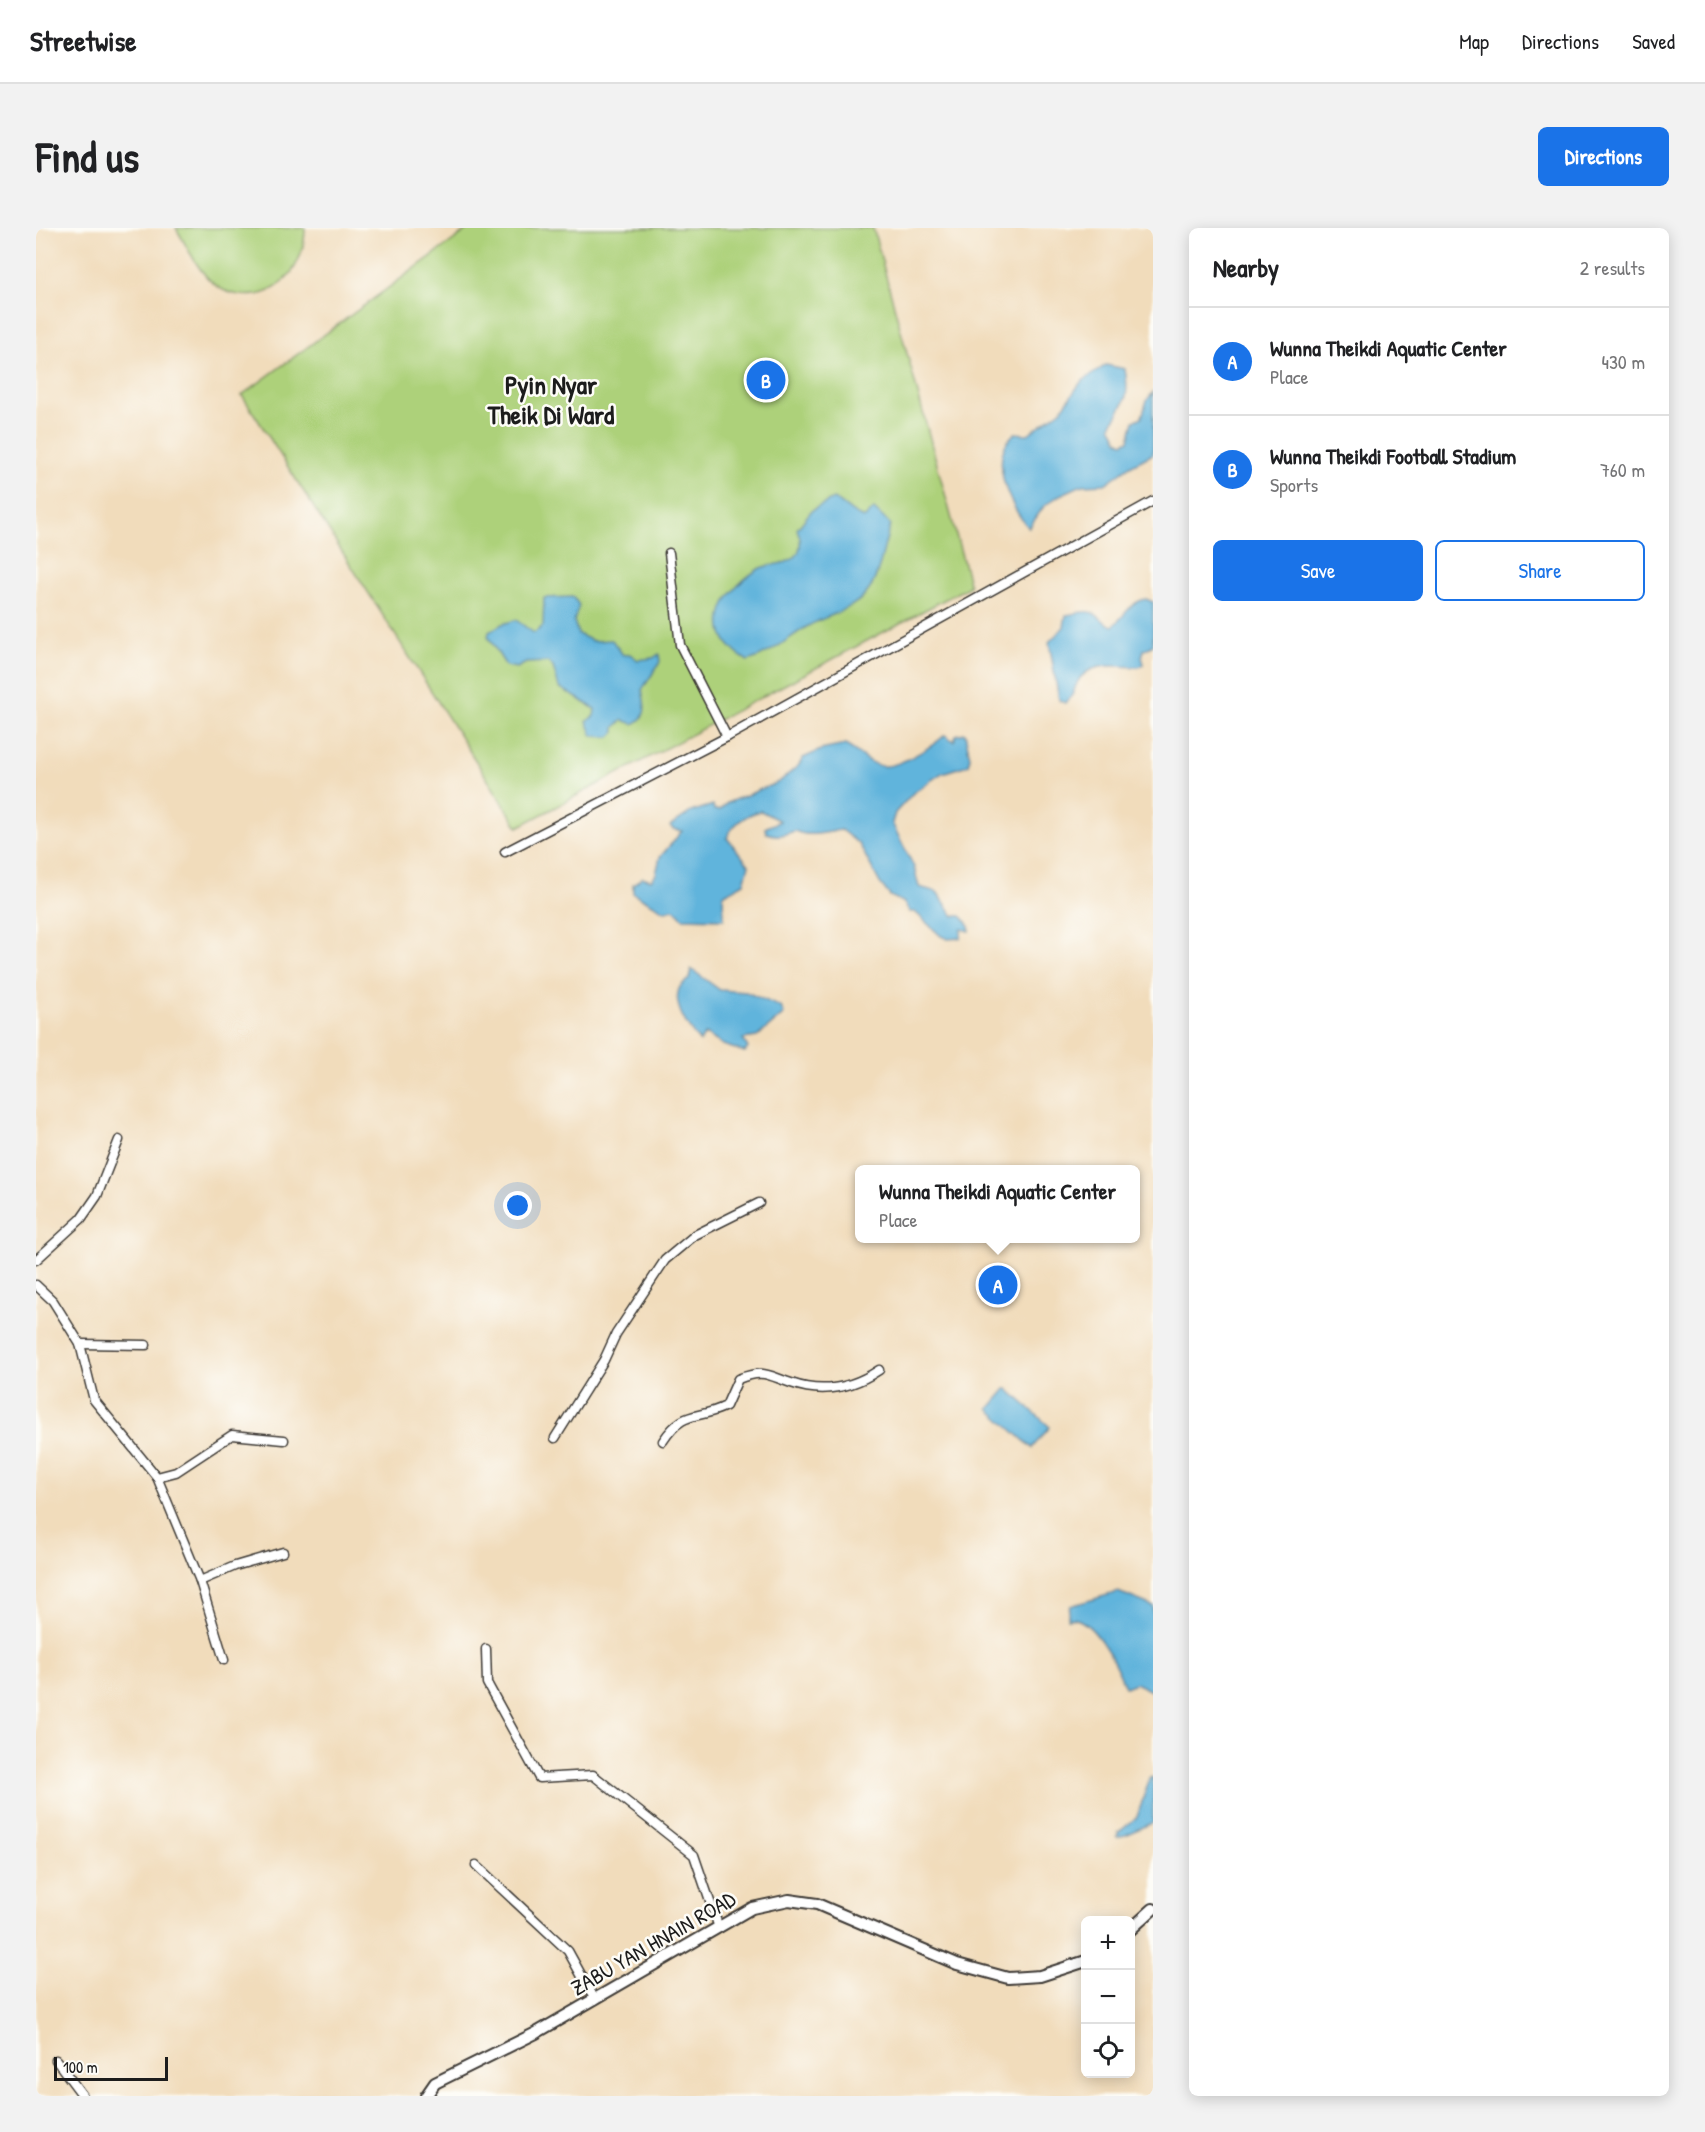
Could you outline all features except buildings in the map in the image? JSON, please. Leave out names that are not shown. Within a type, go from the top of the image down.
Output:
[{"type":"street","points":[[505,852],[727,737],[1153,501]]},
{"type":"street","points":[[669,553],[680,645],[727,737]]},
{"type":"street","points":[[36,1260],[81,1219],[97,1196],[120,1140]]},
{"type":"street","points":[[555,1438],[598,1370],[621,1326],[665,1260],[695,1235],[759,1203]]},
{"type":"street","points":[[36,1285],[53,1301],[80,1344],[94,1400],[157,1477],[200,1581],[224,1660]]},
{"type":"street","points":[[80,1344],[146,1345]]},
{"type":"street","points":[[663,1441],[673,1426],[685,1417],[726,1406],[738,1379],[748,1375],[773,1374],[790,1383],[831,1390],[865,1379],[879,1370]]},
{"type":"street","points":[[157,1477],[176,1472],[232,1435],[284,1440]]},
{"type":"street","points":[[200,1581],[235,1566],[283,1552]]},
{"type":"street","points":[[486,1649],[487,1683],[539,1778],[593,1774],[694,1855],[719,1928]]},
{"type":"street","points":[[477,1865],[568,1951],[595,2000]]},
{"type":"street","name":"ZABU YAN HNAIN ROAD","points":[[426,2096],[435,2083],[536,2033],[752,1908],[789,1900],[817,1904],[957,1964],[1008,1978],[1040,1976],[1081,1963]]},
{"type":"street","points":[[1135,1926],[1153,1909]]},
{"type":"street","points":[[56,2060],[83,2096]]},
{"type":"green space","points":[[176,228],[305,228],[299,259],[291,273],[269,291],[255,295],[240,295],[223,290],[208,278]]},
{"type":"green space","points":[[470,228],[873,228],[970,586],[518,827],[242,395]]},
{"type":"water","points":[[1106,365],[1125,369],[1127,387],[1125,399],[1111,425],[1118,440],[1123,443],[1129,440],[1134,421],[1142,417],[1147,400],[1153,392],[1153,454],[1130,466],[1105,484],[1082,485],[1060,495],[1044,506],[1029,528],[1014,507],[1004,481],[1002,455],[1007,443],[1015,433],[1028,434],[1062,409],[1081,382]]},
{"type":"water","points":[[833,499],[865,518],[874,509],[891,525],[878,572],[871,587],[859,601],[851,606],[808,626],[772,650],[748,661],[725,639],[721,627],[721,614],[726,602],[744,580],[757,570],[787,562],[796,556],[800,542],[797,529],[812,510]]},
{"type":"water","points":[[573,597],[579,605],[574,621],[578,634],[593,641],[612,640],[623,655],[630,654],[638,660],[653,658],[659,654],[660,662],[642,690],[645,710],[642,718],[633,724],[623,720],[615,727],[615,732],[610,737],[593,736],[587,721],[594,716],[595,709],[559,687],[553,667],[548,662],[526,663],[517,668],[506,666],[488,637],[489,632],[502,624],[516,620],[534,633],[543,626],[544,598]]},
{"type":"water","points":[[1146,599],[1153,602],[1153,645],[1144,650],[1142,657],[1144,664],[1139,667],[1096,668],[1082,676],[1068,701],[1065,703],[1059,700],[1049,642],[1064,627],[1066,615],[1089,612],[1113,626],[1132,606]]},
{"type":"water","points":[[965,733],[970,757],[968,765],[942,773],[913,793],[895,813],[892,823],[914,867],[919,887],[937,892],[954,916],[961,916],[968,923],[970,931],[961,929],[961,938],[948,939],[941,936],[915,912],[910,912],[903,902],[890,896],[880,883],[859,844],[841,830],[812,834],[795,831],[781,835],[770,834],[766,833],[765,828],[780,821],[761,811],[741,820],[732,828],[727,838],[749,865],[744,883],[723,895],[724,919],[683,918],[674,909],[665,911],[633,893],[633,884],[643,877],[651,880],[656,874],[660,857],[682,831],[670,826],[691,812],[713,805],[714,810],[720,810],[727,803],[779,782],[799,765],[803,758],[821,750],[845,745],[872,763],[889,766],[915,755],[945,735],[954,741],[956,735]]},
{"type":"water","points":[[691,969],[720,990],[746,992],[781,1007],[784,1014],[757,1037],[743,1039],[748,1048],[745,1052],[723,1045],[705,1034],[700,1042],[687,1025],[677,996],[679,989],[689,979]]},
{"type":"water","points":[[1007,1388],[1050,1427],[1032,1448],[989,1409]]},
{"type":"water","points":[[1118,1592],[1153,1606],[1153,1692],[1135,1683],[1125,1687],[1110,1655],[1094,1632],[1076,1619],[1067,1619],[1070,1606]]},
{"type":"water","points":[[1153,1777],[1153,1823],[1117,1837],[1118,1833],[1137,1817],[1150,1778]]},
{"type":"place","name":"Wunna Theikdi Football Stadium","points":[[766,380]]},
{"type":"place","name":"Wunna Theikdi Aquatic Center","points":[[998,1285]]},
{"type":"district","name":"Pyin Nyar Theik Di Ward","points":[[551,398]]}]
